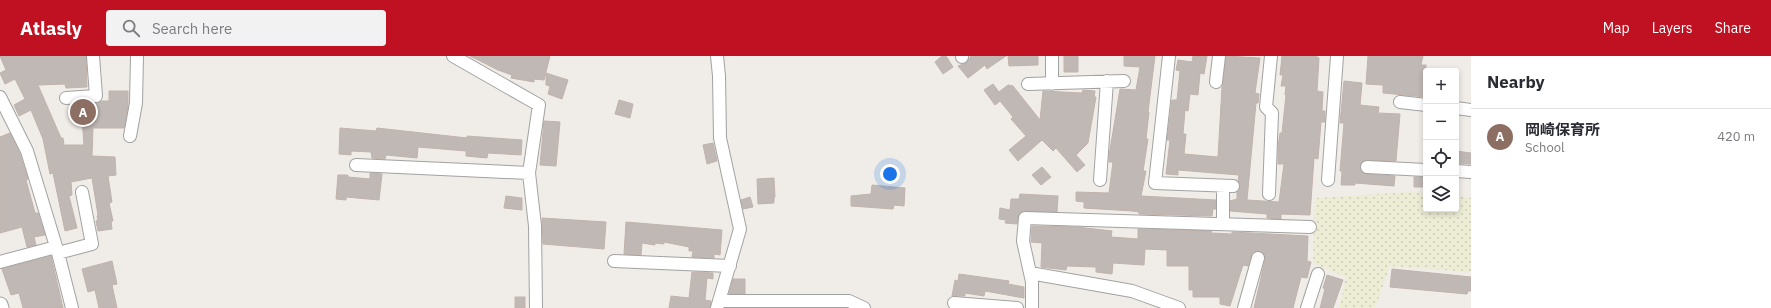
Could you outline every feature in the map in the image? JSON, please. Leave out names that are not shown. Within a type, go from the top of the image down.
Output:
[{"type":"street","points":[[66,98],[96,96],[93,56]]},
{"type":"street","points":[[130,136],[136,103],[137,56]]},
{"type":"street","points":[[453,56],[539,105],[529,173],[535,226],[536,308]]},
{"type":"street","points":[[717,56],[719,76],[720,138],[740,229],[718,304],[849,301],[864,308]]},
{"type":"street","points":[[1052,56],[1052,84]]},
{"type":"street","points":[[1169,56],[1155,183],[1228,186],[1223,224]]},
{"type":"street","points":[[1216,82],[1219,56]]},
{"type":"street","points":[[1269,194],[1272,113],[1266,107],[1271,56]]},
{"type":"street","points":[[1328,180],[1337,56]]},
{"type":"street","points":[[1028,84],[1124,81]]},
{"type":"street","points":[[1100,180],[1107,82]]},
{"type":"street","points":[[0,97],[27,151],[57,250],[72,308]]},
{"type":"street","points":[[1400,102],[1423,105]]},
{"type":"street","points":[[1459,108],[1471,110]]},
{"type":"street","points":[[356,165],[529,173]]},
{"type":"street","points":[[1367,167],[1423,170]]},
{"type":"street","points":[[1459,171],[1471,172]]},
{"type":"street","points":[[0,262],[92,244],[82,192]]},
{"type":"street","points":[[1032,308],[1032,282],[1023,240],[1025,218],[1310,227]]},
{"type":"street","points":[[1244,308],[1258,258]]},
{"type":"street","points":[[614,261],[730,266]]},
{"type":"street","points":[[1030,274],[1132,291],[1179,308]]},
{"type":"street","points":[[1307,308],[1318,274]]},
{"type":"street","points":[[954,302],[1017,308]]},
{"type":"green space","points":[[1410,192],[1423,193],[1423,212],[1459,212],[1459,196],[1471,198],[1471,272],[1390,266],[1375,308],[1339,308],[1346,277],[1313,263],[1315,198]]},
{"type":"building","points":[[0,56],[86,56],[87,87],[66,88],[65,84],[38,85],[61,138],[63,138],[64,145],[84,145],[81,104],[109,101],[109,91],[128,91],[128,107],[124,128],[93,128],[92,156],[115,157],[116,175],[108,176],[112,202],[109,203],[113,221],[111,221],[112,229],[98,231],[96,221],[98,220],[98,215],[92,178],[71,182],[72,195],[69,196],[77,228],[65,231],[53,173],[50,174],[43,139],[31,110],[19,116],[14,105],[25,99],[15,79],[5,84],[0,73],[6,70]]},
{"type":"building","points":[[470,56],[550,56],[544,80],[534,79],[534,82],[511,78],[512,75],[498,70]]},
{"type":"building","points":[[942,56],[946,56],[953,67],[943,74],[935,62]]},
{"type":"building","points":[[971,56],[1006,56],[987,69],[985,65],[968,78],[958,66],[966,63]]},
{"type":"building","points":[[1008,56],[1038,56],[1038,65],[1009,66]]},
{"type":"building","points":[[1064,56],[1078,56],[1078,72],[1064,72]]},
{"type":"building","points":[[1124,56],[1155,56],[1148,112],[1146,139],[1148,139],[1143,171],[1146,171],[1141,196],[1216,200],[1216,209],[1213,209],[1212,216],[1139,214],[1139,212],[1132,211],[1084,208],[1084,202],[1076,201],[1076,192],[1109,193],[1113,162],[1109,162],[1109,156],[1120,89],[1136,90],[1140,67],[1124,66]]},
{"type":"building","points":[[1193,56],[1207,56],[1204,74],[1200,73],[1198,95],[1190,94],[1188,111],[1185,110],[1183,134],[1186,134],[1184,154],[1218,157],[1222,87],[1226,56],[1260,58],[1255,93],[1259,94],[1258,103],[1256,103],[1247,200],[1279,202],[1284,164],[1278,164],[1278,147],[1280,133],[1282,133],[1286,95],[1286,86],[1281,86],[1283,75],[1280,75],[1282,56],[1316,56],[1319,58],[1317,91],[1323,92],[1322,111],[1325,111],[1325,122],[1321,122],[1318,159],[1314,158],[1310,215],[1281,214],[1281,219],[1267,218],[1267,214],[1230,211],[1230,201],[1237,199],[1237,192],[1240,187],[1238,181],[1239,175],[1178,170],[1178,175],[1166,174],[1170,140],[1167,140],[1172,100],[1177,100],[1180,71],[1176,70],[1178,60],[1192,62]]},
{"type":"building","points":[[1368,56],[1423,56],[1421,65],[1426,65],[1426,68],[1423,68],[1423,97],[1383,93],[1383,85],[1366,84]]},
{"type":"building","points":[[546,73],[568,80],[562,99],[548,94],[550,86],[546,85]]},
{"type":"building","points":[[1344,81],[1362,83],[1360,105],[1379,107],[1378,113],[1400,114],[1396,161],[1367,160],[1363,161],[1360,166],[1361,171],[1366,174],[1395,176],[1394,186],[1355,183],[1355,185],[1341,185],[1342,171],[1340,171],[1344,123],[1340,123]]},
{"type":"building","points":[[993,84],[999,92],[1008,85],[1013,86],[1040,120],[1043,91],[1082,93],[1083,90],[1095,91],[1094,97],[1096,97],[1088,143],[1076,155],[1085,165],[1077,172],[1056,148],[1053,151],[1042,140],[1018,161],[1009,150],[1026,136],[1011,119],[1013,117],[1000,101],[995,105],[984,90]]},
{"type":"building","points":[[619,100],[633,104],[630,118],[615,114]]},
{"type":"building","points":[[544,121],[560,122],[556,166],[540,165]]},
{"type":"building","points":[[340,128],[376,131],[377,128],[467,138],[467,136],[522,140],[521,155],[488,153],[487,158],[466,156],[466,151],[418,147],[417,158],[386,155],[385,159],[372,158],[371,152],[351,151],[351,155],[339,154]]},
{"type":"building","points":[[10,133],[20,154],[28,179],[26,180],[35,213],[38,213],[45,235],[34,237],[36,245],[27,247],[22,227],[0,233],[0,137]]},
{"type":"building","points":[[713,143],[717,161],[707,164],[703,145]]},
{"type":"building","points":[[1459,151],[1471,153],[1471,164],[1459,163]]},
{"type":"building","points":[[1042,167],[1051,177],[1041,185],[1032,175]]},
{"type":"building","points":[[370,173],[382,174],[379,200],[346,197],[346,200],[336,199],[338,175],[348,175],[348,177],[370,179]]},
{"type":"building","points":[[1414,177],[1423,177],[1423,187],[1414,187]]},
{"type":"building","points":[[774,178],[774,203],[758,204],[757,179]]},
{"type":"building","points":[[872,185],[905,188],[904,206],[894,205],[893,209],[851,206],[851,196],[871,194]]},
{"type":"building","points":[[1020,194],[1058,196],[1057,212],[1022,211],[1019,214],[1017,224],[1005,223],[1006,220],[999,219],[1000,208],[1010,210],[1011,199],[1019,199]]},
{"type":"building","points":[[506,196],[522,198],[522,210],[504,208]]},
{"type":"building","points":[[750,197],[753,207],[743,209],[741,200]]},
{"type":"building","points":[[542,218],[606,222],[604,249],[543,244]]},
{"type":"building","points":[[626,222],[722,230],[720,255],[714,254],[714,258],[692,257],[693,251],[689,251],[689,247],[664,242],[664,244],[655,243],[655,245],[642,243],[641,255],[624,254]]},
{"type":"building","points":[[1032,226],[1077,227],[1112,231],[1111,237],[1138,239],[1138,229],[1308,236],[1307,261],[1311,262],[1307,278],[1301,277],[1293,308],[1254,308],[1265,260],[1263,253],[1256,251],[1251,256],[1248,266],[1243,265],[1230,306],[1220,304],[1220,297],[1193,297],[1193,290],[1189,290],[1189,266],[1167,266],[1167,250],[1145,249],[1144,265],[1113,263],[1112,274],[1096,272],[1096,267],[1067,266],[1066,270],[1041,267],[1042,243],[1031,242]]},
{"type":"building","points":[[51,256],[63,308],[23,308],[19,293],[11,295],[2,269]]},
{"type":"building","points":[[112,261],[117,284],[112,285],[117,308],[99,308],[95,290],[88,292],[82,269]]},
{"type":"building","points":[[1392,269],[1471,277],[1471,291],[1468,291],[1467,294],[1390,287]]},
{"type":"building","points":[[692,272],[713,273],[713,279],[707,278],[705,300],[711,301],[710,308],[669,308],[671,296],[689,298]]},
{"type":"building","points":[[959,274],[1009,281],[1008,284],[1024,287],[1024,298],[985,291],[984,296],[965,293],[965,296],[952,296],[955,280],[958,281]]},
{"type":"building","points":[[1327,275],[1343,280],[1333,308],[1320,308],[1325,289],[1323,288]]},
{"type":"building","points":[[733,279],[745,279],[745,294],[729,294]]},
{"type":"building","points":[[515,297],[525,297],[525,308],[515,308]]},
{"type":"place","name":"岡崎保育所","points":[[83,112]]}]
